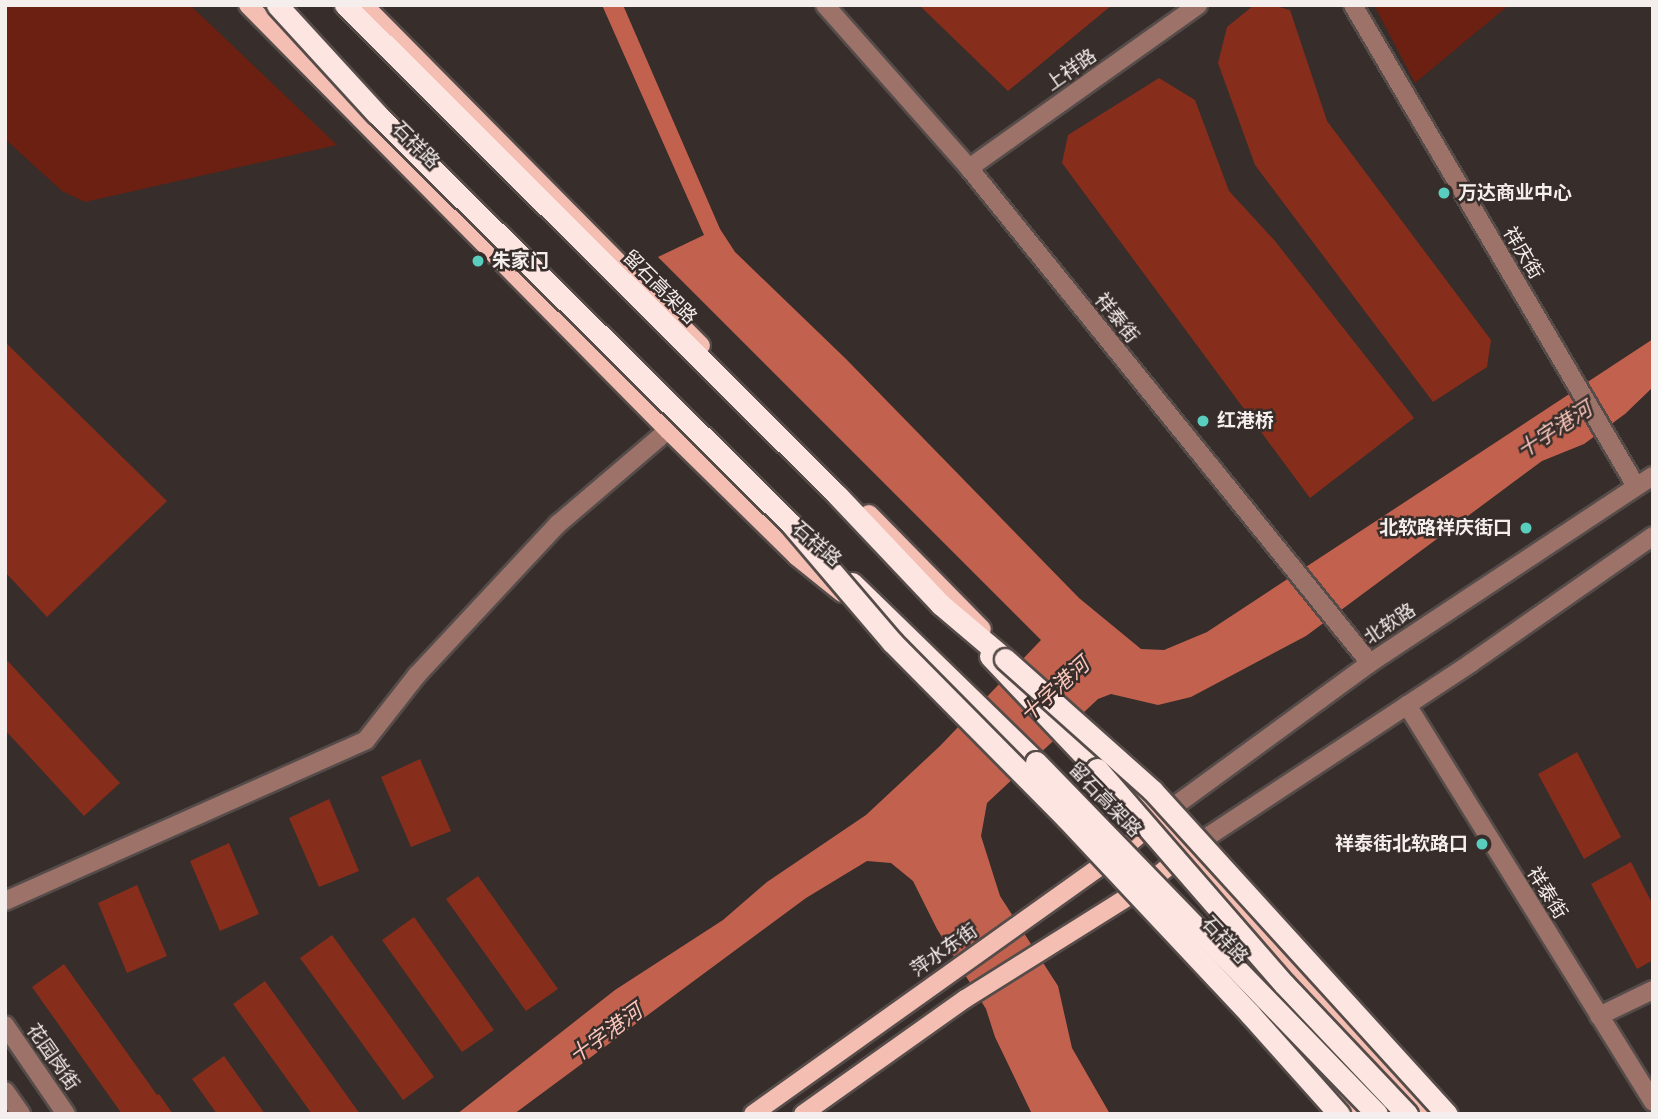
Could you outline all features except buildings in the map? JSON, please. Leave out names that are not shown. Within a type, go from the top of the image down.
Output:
[{"type":"highway","name":"留石高架路","points":[[277,5],[376,113],[1036,762],[1377,1114]]},
{"type":"highway","name":"留石高架路","points":[[345,5],[838,496],[1097,769],[1284,984],[1407,1114]]},
{"type":"highway","name":"留石高架路","points":[[792,525],[892,642],[1066,818],[1250,1014],[1339,1114]]},
{"type":"highway","name":"留石高架路","points":[[940,604],[1112,752],[1152,790],[1447,1114]]},
{"type":"main road","name":"石祥路","points":[[248,5],[796,556],[898,640],[964,704],[1145,886],[1358,1114]]},
{"type":"main road","name":"石祥路","points":[[364,5],[1085,732],[1421,1114]]},
{"type":"main road","name":"萍水东街","points":[[753,1114],[1115,856],[1158,818]]},
{"type":"main road","points":[[803,1114],[965,999],[1145,886],[1187,851]]},
{"type":"street","name":"祥泰街","points":[[825,5],[969,168],[1370,663]]},
{"type":"street","name":"上祥路","points":[[969,168],[1198,5]]},
{"type":"street","name":"祥庆街","points":[[1353,5],[1636,486]]},
{"type":"street","points":[[5,901],[366,740],[417,675],[558,524],[668,430]]},
{"type":"street","name":"北软路","points":[[1158,818],[1370,663],[1653,476]]},
{"type":"street","points":[[1187,851],[1407,705],[1653,536]]},
{"type":"street","name":"祥泰街","points":[[1407,705],[1653,1102]]},
{"type":"street","points":[[1598,1016],[1653,990]]},
{"type":"street","name":"花园岗街","points":[[5,1025],[66,1114]]},
{"type":"street","points":[[5,1091],[21,1114]]},
{"type":"shaded area","points":[[5,5],[190,5],[337,145],[85,202],[62,191],[5,139]]},
{"type":"shaded area","points":[[1374,5],[1509,5],[1415,83]]},
{"type":"water","name":"十字港河","points":[[602,5],[623,5],[720,229],[735,252],[846,359],[1079,598],[1141,649],[1164,650],[1207,632],[1653,339],[1653,387],[1625,414],[1584,444],[1542,461],[1306,636],[1191,697],[1158,705],[1111,694],[1098,699],[987,803],[981,836],[1000,896],[1058,986],[1072,1048],[1110,1114],[1032,1114],[995,1037],[986,1009],[937,929],[913,881],[891,863],[867,861],[806,898],[514,1114],[457,1114],[615,990],[723,920],[767,882],[866,815],[940,746],[1041,640],[658,257],[704,235]]},
{"type":"place","name":"万达商业中心","points":[[1444,193]]},
{"type":"place","name":"朱家门","points":[[478,261]]},
{"type":"place","name":"红港桥","points":[[1203,421]]},
{"type":"place","name":"北软路祥庆街口","points":[[1526,528]]},
{"type":"place","name":"祥泰街北软路口","points":[[1482,844]]}]
